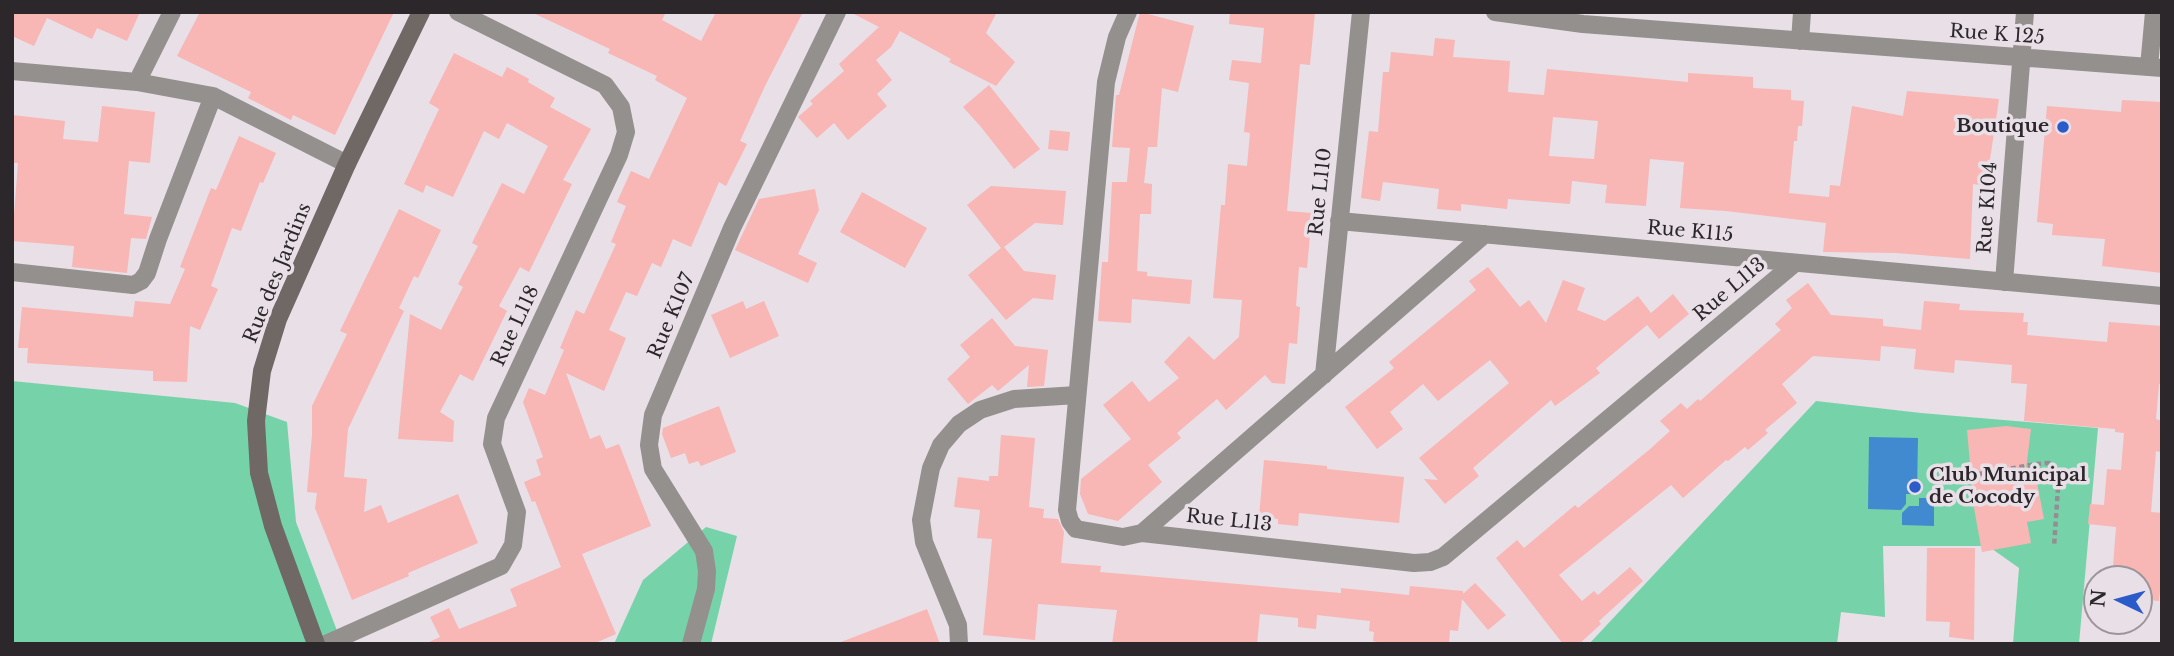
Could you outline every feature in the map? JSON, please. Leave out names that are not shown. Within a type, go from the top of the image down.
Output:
[{"type":"main road","name":"Rue des Jardins","points":[[316,644],[272,526],[259,473],[256,421],[262,371],[278,319],[347,164],[421,12]]},
{"type":"street","points":[[137,82],[172,12]]},
{"type":"street","name":"Rue L118","points":[[326,644],[501,566],[513,545],[517,512],[492,444],[496,418],[619,155],[626,132],[621,107],[605,85],[458,12]]},
{"type":"street","name":"Rue K107","points":[[691,644],[706,589],[704,551],[653,469],[649,445],[653,415],[732,228],[837,12]]},
{"type":"street","name":"Rue L113","points":[[1128,12],[1117,37],[1106,82],[1067,510],[1070,521],[1076,528],[1124,537],[1142,533],[1414,563],[1430,562],[1443,557],[1795,263]]},
{"type":"street","name":"Rue L110","points":[[1324,375],[1361,12]]},
{"type":"street","name":"Rue K 125","points":[[1496,12],[1584,18],[1800,41],[2155,67]]},
{"type":"street","points":[[1800,41],[1802,12]]},
{"type":"street","name":"Rue K104","points":[[2004,282],[2025,12]]},
{"type":"street","points":[[2154,12],[2155,67]]},
{"type":"street","points":[[12,71],[137,82],[214,96],[347,164]]},
{"type":"street","points":[[12,272],[133,285],[141,281],[147,273],[214,96]]},
{"type":"street","name":"Rue K115","points":[[1339,220],[2162,296]]},
{"type":"street","points":[[1142,533],[1485,234]]},
{"type":"street","points":[[959,644],[958,625],[924,542],[921,520],[931,468],[941,445],[959,424],[980,410],[1014,399],[1077,395]]},
{"type":"path","points":[[1944,480],[2049,463],[2057,468],[2059,473],[2054,547]]},
{"type":"green space","points":[[12,381],[235,403],[287,422],[296,522],[342,644],[12,644]]},
{"type":"green space","name":"Club Municipal de Cocody","points":[[1816,401],[2098,428],[2086,565],[2083,565],[2079,644],[2013,644],[2019,568],[1988,546],[1883,546],[1885,617],[1841,612],[1837,644],[1589,644]]},
{"type":"green space","points":[[706,527],[737,536],[711,644],[614,644],[643,580]]},
{"type":"water","points":[[1869,437],[1918,438],[1917,494],[1906,494],[1906,504],[1901,510],[1868,509]]},
{"type":"water","points":[[1919,498],[1934,498],[1934,526],[1902,525],[1902,513],[1909,506],[1919,506]]},
{"type":"building","points":[[12,12],[140,12],[127,41],[97,28],[92,39],[47,18],[34,46],[12,36]]},
{"type":"building","points":[[200,12],[394,12],[335,135],[293,115],[291,120],[248,98],[251,92],[177,56]]},
{"type":"building","points":[[531,12],[666,12],[662,20],[701,41],[716,12],[803,12],[740,141],[747,144],[726,186],[719,182],[691,247],[673,239],[661,267],[652,263],[637,296],[626,292],[609,330],[626,338],[604,391],[566,373],[590,439],[600,435],[606,449],[619,444],[651,526],[582,554],[616,634],[593,644],[425,644],[440,637],[430,617],[449,608],[459,629],[517,606],[510,589],[561,567],[535,501],[532,502],[524,482],[541,475],[536,460],[543,457],[523,402],[529,388],[545,395],[564,350],[560,348],[576,310],[584,314],[616,244],[611,242],[626,206],[617,202],[631,171],[649,179],[687,98],[655,80],[657,76],[608,53],[610,49]]},
{"type":"building","points":[[850,12],[997,12],[986,33],[1015,62],[996,86],[949,62],[951,59],[900,31],[891,47],[876,60],[892,80],[877,94],[887,106],[848,140],[834,123],[817,138],[798,117],[813,104],[810,101],[844,71],[839,64],[879,27]]},
{"type":"building","points":[[1140,12],[1194,26],[1178,92],[1162,88],[1157,147],[1148,147],[1144,183],[1152,184],[1151,214],[1140,214],[1137,271],[1147,272],[1147,276],[1192,280],[1190,304],[1132,299],[1131,323],[1098,321],[1102,262],[1108,262],[1112,182],[1127,182],[1130,148],[1112,147],[1116,95],[1119,95]]},
{"type":"building","points":[[1230,12],[1315,12],[1310,65],[1300,64],[1287,211],[1312,213],[1307,268],[1299,267],[1297,344],[1289,343],[1285,384],[1272,383],[1265,375],[1226,410],[1217,399],[1177,433],[1181,438],[1148,465],[1162,482],[1118,521],[1088,514],[1080,494],[1081,479],[1131,439],[1103,405],[1132,381],[1149,402],[1179,378],[1164,362],[1189,336],[1214,360],[1239,337],[1242,300],[1213,298],[1221,205],[1225,205],[1228,164],[1247,166],[1250,133],[1244,132],[1249,83],[1229,80],[1232,60],[1261,63],[1264,28],[1229,24]]},
{"type":"building","points":[[1435,38],[1455,40],[1453,57],[1510,61],[1508,92],[1544,95],[1547,69],[1688,82],[1688,73],[1753,77],[1753,88],[1791,90],[1791,100],[1804,101],[1802,126],[1798,126],[1797,141],[1794,141],[1789,193],[1829,197],[1830,185],[1840,186],[1852,106],[1903,116],[1907,91],[1999,99],[1986,186],[1973,184],[1970,259],[1896,253],[1823,252],[1826,223],[1680,208],[1684,162],[1650,159],[1646,206],[1605,203],[1607,185],[1572,181],[1570,204],[1508,199],[1507,209],[1461,204],[1461,211],[1437,209],[1439,189],[1383,182],[1380,201],[1361,198],[1369,131],[1378,132],[1383,72],[1389,72],[1391,52],[1433,56]],"holes":[[[1553,117],[1598,121],[1594,159],[1549,156]]]},
{"type":"building","points":[[454,53],[502,77],[507,67],[529,79],[528,82],[555,98],[550,107],[591,129],[563,180],[572,184],[529,272],[520,267],[499,306],[507,311],[473,381],[460,374],[440,412],[454,421],[453,442],[398,439],[410,314],[441,330],[463,287],[458,284],[478,246],[472,243],[502,183],[524,194],[548,146],[507,123],[499,139],[484,131],[453,197],[426,185],[423,193],[404,184],[439,109],[429,103]]},
{"type":"building","points":[[989,85],[1040,149],[1014,169],[963,107]]},
{"type":"building","points":[[2122,100],[2162,102],[2162,273],[2102,266],[2105,239],[2052,235],[2053,224],[2037,222],[2047,106],[2121,112]]},
{"type":"building","points":[[102,106],[155,112],[150,163],[129,161],[124,214],[152,217],[146,239],[131,238],[127,273],[72,267],[74,246],[12,241],[18,163],[12,163],[12,115],[65,121],[63,139],[98,142]]},
{"type":"building","points":[[1050,130],[1070,132],[1068,151],[1048,149]]},
{"type":"building","points":[[239,136],[276,153],[263,183],[260,182],[241,231],[232,228],[211,286],[218,289],[200,330],[190,326],[187,382],[153,381],[153,371],[27,363],[28,348],[18,348],[22,307],[133,317],[135,301],[170,304],[185,269],[180,267],[211,188],[216,190]]},
{"type":"building","points":[[991,186],[1066,191],[1063,225],[1035,223],[1004,247],[1024,271],[1056,275],[1053,300],[1033,298],[1006,320],[968,275],[1001,248],[967,205]]},
{"type":"building","points":[[815,189],[819,210],[798,254],[817,263],[808,283],[735,250],[759,199]]},
{"type":"building","points":[[862,192],[927,228],[905,268],[840,232]]},
{"type":"building","points":[[399,209],[441,230],[418,278],[414,276],[399,308],[404,311],[348,429],[344,477],[367,479],[364,512],[381,505],[388,523],[458,494],[478,543],[352,600],[315,508],[317,493],[307,492],[312,406],[347,334],[340,331]]},
{"type":"building","points":[[1488,267],[1520,307],[1529,300],[1546,323],[1563,280],[1585,288],[1577,310],[1605,321],[1638,296],[1651,313],[1673,294],[1689,314],[1659,339],[1647,325],[1596,368],[1600,373],[1555,406],[1551,400],[1473,468],[1479,476],[1445,504],[1424,479],[1438,480],[1419,458],[1509,383],[1490,360],[1438,401],[1423,384],[1390,412],[1403,429],[1377,449],[1345,407],[1394,368],[1389,362],[1476,290],[1469,281]]},
{"type":"building","points":[[1808,283],[1831,315],[1883,319],[1883,326],[1921,330],[1924,301],[1960,304],[1959,310],[2024,313],[2023,322],[2028,322],[2027,335],[2107,342],[2109,322],[2162,326],[2162,383],[2159,384],[2156,419],[2162,421],[2162,435],[2160,452],[2156,451],[2151,512],[2162,513],[2159,601],[2153,600],[2153,565],[2113,565],[2116,527],[2088,524],[2090,504],[2104,505],[2107,469],[2121,470],[2124,433],[2115,432],[2115,429],[2024,421],[2027,384],[2011,383],[2012,365],[1955,360],[1954,373],[1914,369],[1916,349],[1881,346],[1880,361],[1813,356],[1782,384],[1797,403],[1765,430],[1768,433],[1748,450],[1745,447],[1726,460],[1683,498],[1671,485],[1559,575],[1582,601],[1594,591],[1598,595],[1630,567],[1643,581],[1599,621],[1601,624],[1579,644],[1563,644],[1496,558],[1517,540],[1524,548],[1575,505],[1578,508],[1649,450],[1670,431],[1660,421],[1681,403],[1687,409],[1698,399],[1700,401],[1781,330],[1775,324],[1792,308],[1786,300]]},
{"type":"building","points":[[743,301],[746,309],[764,301],[779,336],[730,358],[711,315]]},
{"type":"building","points":[[992,318],[1015,346],[1048,350],[1044,386],[1027,387],[1029,365],[998,391],[992,385],[968,404],[947,379],[970,357],[960,345]]},
{"type":"building","points":[[719,406],[736,452],[701,466],[698,461],[689,464],[685,453],[671,458],[662,434],[663,428]]},
{"type":"building","points":[[2006,426],[2031,429],[2026,469],[2034,467],[2044,519],[2027,522],[2031,543],[1982,552],[1970,486],[1967,430]]},
{"type":"building","points":[[1001,435],[1035,438],[1029,507],[1044,509],[1043,518],[1058,519],[1064,532],[1061,563],[1101,566],[1100,572],[1341,593],[1341,588],[1409,595],[1410,586],[1463,591],[1463,594],[1475,583],[1506,615],[1488,630],[1462,599],[1458,631],[1450,630],[1449,644],[1384,644],[1373,641],[1374,632],[1369,631],[1370,621],[1317,615],[1316,629],[1298,627],[1298,618],[1260,614],[1257,644],[1112,644],[1117,610],[1038,604],[1035,640],[983,635],[992,539],[977,538],[980,510],[954,507],[958,477],[989,481],[989,476],[998,476]]},
{"type":"building","points":[[1264,460],[1404,477],[1399,523],[1299,513],[1298,526],[1278,524],[1278,519],[1259,517]]},
{"type":"building","points":[[1927,548],[1975,548],[1974,640],[1949,637],[1950,622],[1926,621]]},
{"type":"building","points":[[927,609],[940,644],[841,644],[841,642]]},
{"type":"place","name":"Boutique","points":[[2063,127]]},
{"type":"place","name":"Club Municipal de Cocody","points":[[1915,487]]}]
